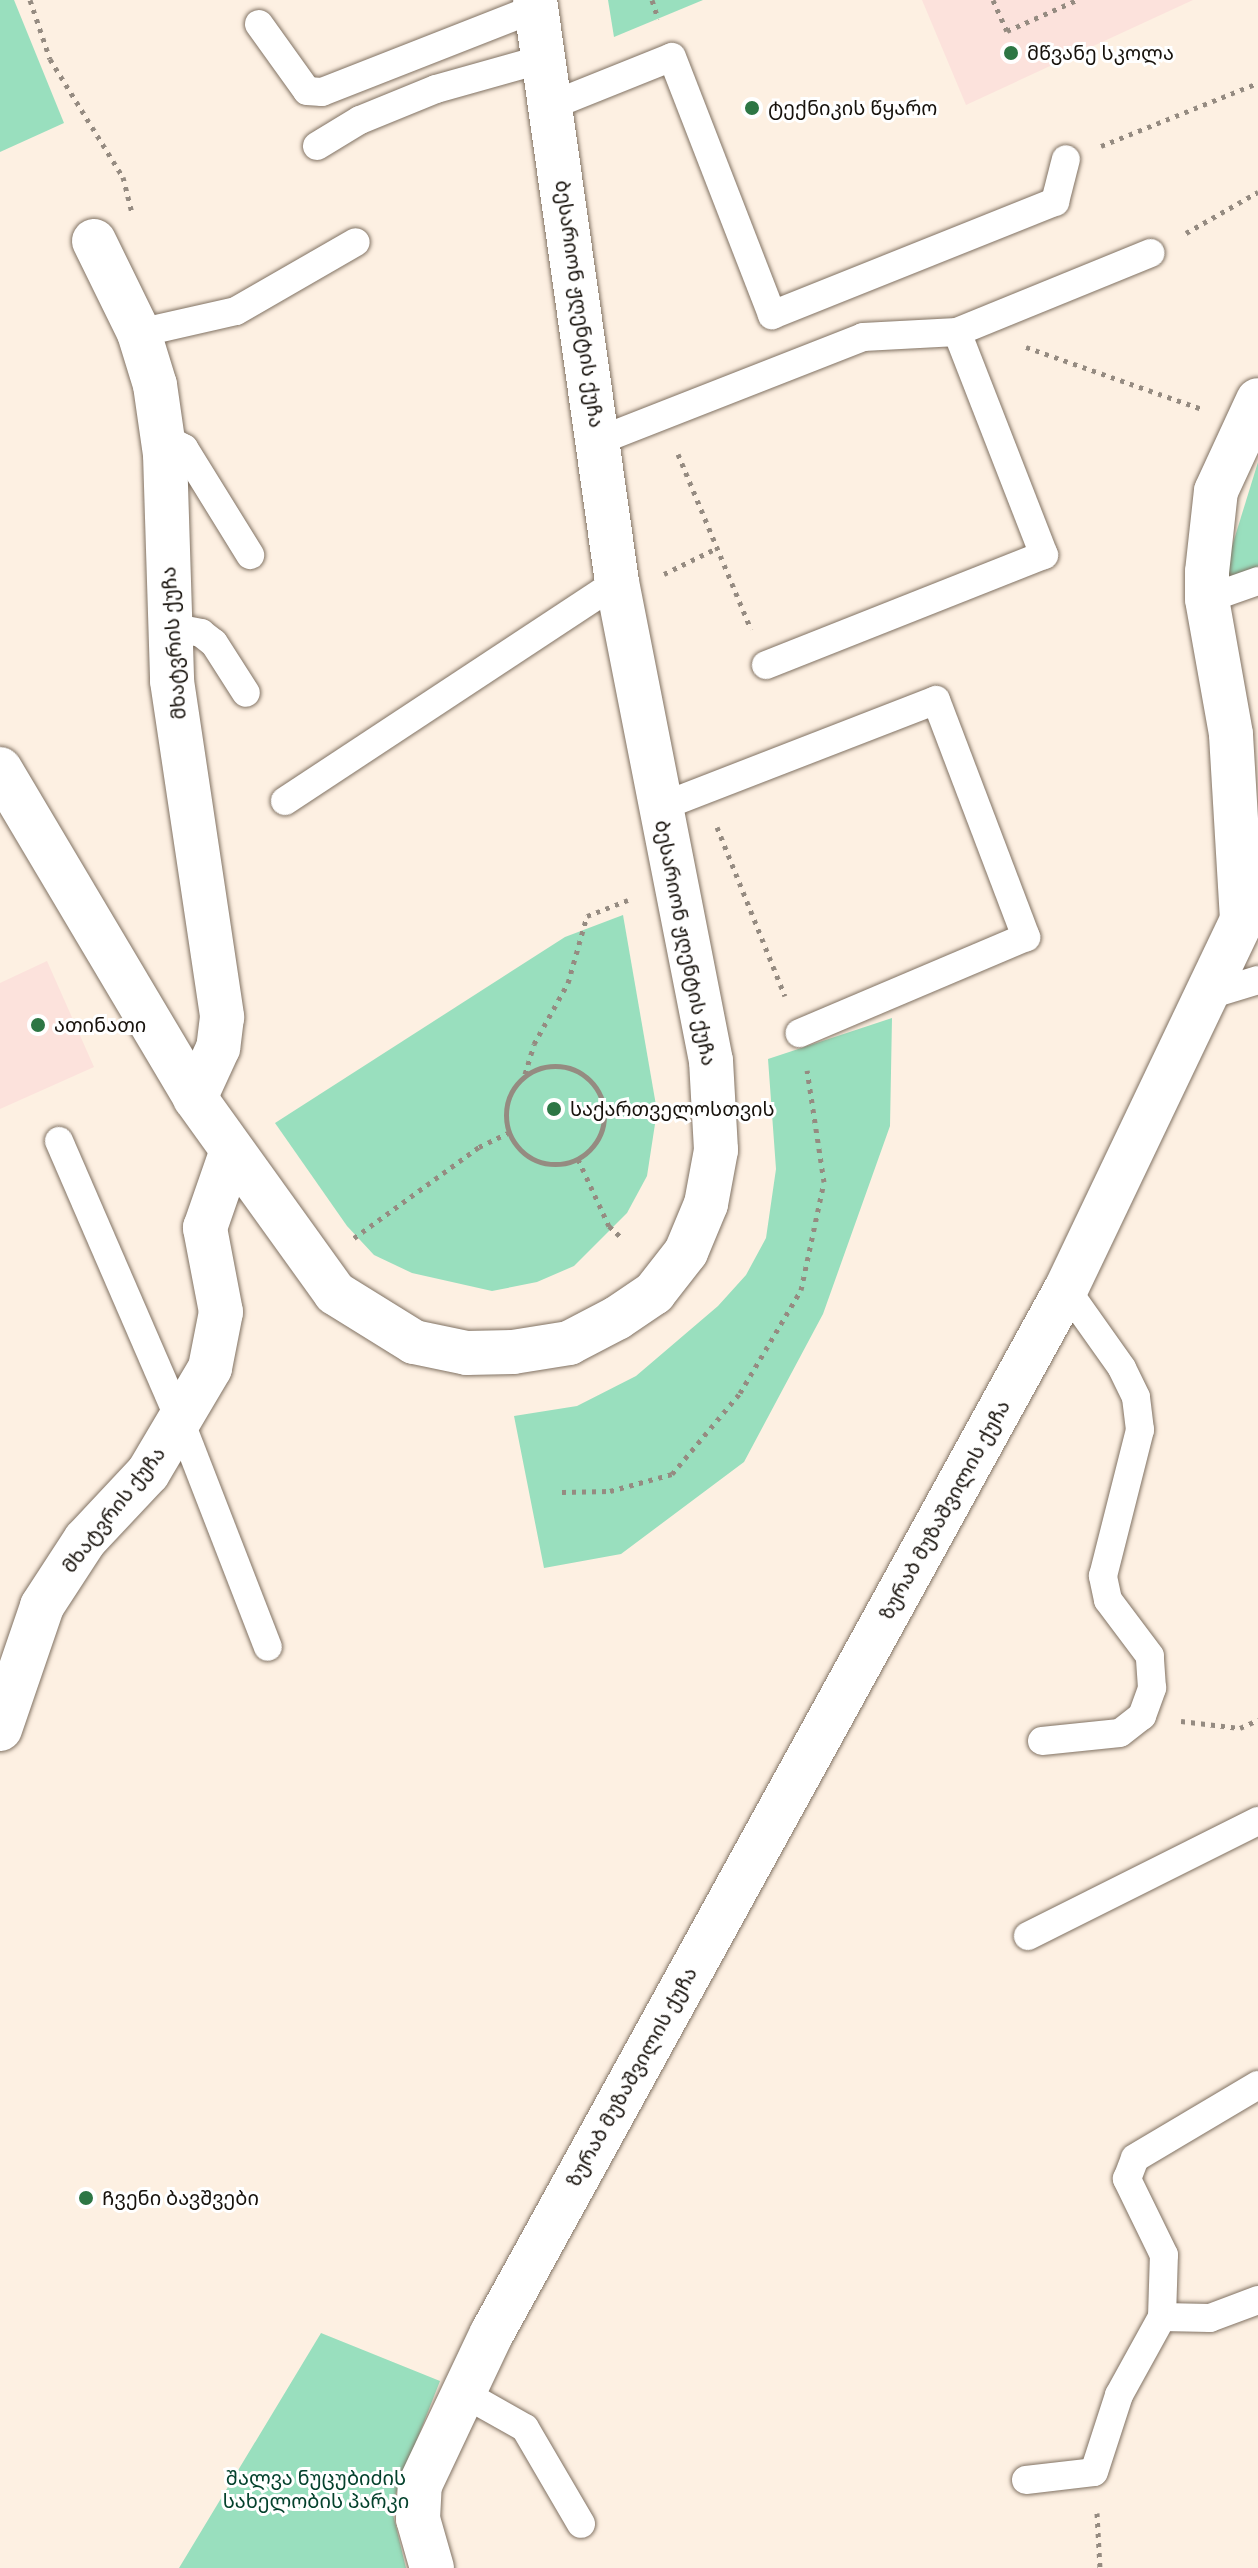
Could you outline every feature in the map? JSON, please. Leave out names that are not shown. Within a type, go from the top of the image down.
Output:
[{"type":"street","name":"ბესარიონ ჟღენტის ქუჩა","points":[[0,769],[195,1098],[231,1153],[335,1293],[414,1342],[467,1353],[569,1343],[654,1293],[686,1252],[706,1204],[716,1150],[711,1061],[658,808],[617,582],[536,4]]},
{"type":"street","name":"მხატვრის ქუჩა","points":[[94,241],[139,333],[163,437],[172,681],[222,1017],[218,1048],[195,1098]]},
{"type":"street","name":"ზურაბ მუზაშვილის ქუჩა","points":[[432,2568],[418,2519],[420,2485],[463,2393],[1066,1289],[1209,995],[1242,920],[1231,734],[1207,599],[1216,491],[1258,400]]},
{"type":"street","name":"მხატვრის ქუჩა","points":[[0,1729],[42,1606],[85,1540],[148,1473],[181,1423],[210,1368],[221,1312],[205,1228],[231,1153]]},
{"type":"lane","points":[[259,24],[307,91],[322,92],[536,4]]},
{"type":"lane","points":[[550,106],[672,57],[772,315],[1055,202],[1066,159]]},
{"type":"lane","points":[[317,146],[360,120],[436,89],[543,59]]},
{"type":"lane","points":[[139,333],[236,311],[356,242]]},
{"type":"lane","points":[[598,441],[863,337],[959,340],[1151,253]]},
{"type":"lane","points":[[766,665],[1044,555],[959,340]]},
{"type":"lane","points":[[163,437],[184,448],[250,555]]},
{"type":"lane","points":[[1207,599],[1258,581]]},
{"type":"lane","points":[[285,801],[617,582]]},
{"type":"lane","points":[[170,627],[201,633],[214,643],[246,693]]},
{"type":"lane","points":[[658,808],[936,700],[1026,937],[800,1033]]},
{"type":"lane","points":[[1209,995],[1258,980]]},
{"type":"lane","points":[[59,1141],[181,1423],[268,1647]]},
{"type":"lane","points":[[1042,1741],[1120,1733],[1142,1716],[1152,1688],[1150,1656],[1108,1600],[1103,1576],[1140,1430],[1136,1397],[1122,1368],[1066,1289]]},
{"type":"lane","points":[[1028,1936],[1258,1821]]},
{"type":"lane","points":[[1026,2480],[1094,2472],[1119,2395],[1162,2317],[1164,2255],[1127,2179],[1135,2158],[1258,2085]]},
{"type":"lane","points":[[1162,2317],[1210,2318],[1258,2300]]},
{"type":"lane","points":[[463,2393],[525,2428],[581,2524]]},
{"type":"path","points":[[30,0],[50,59],[131,197],[127,221],[94,241]]},
{"type":"path","points":[[993,0],[1007,31],[1077,0]]},
{"type":"path","points":[[1066,159],[1258,83]]},
{"type":"path","points":[[1151,253],[1258,192]]},
{"type":"path","points":[[959,340],[1017,343],[1204,409]]},
{"type":"path","points":[[663,416],[766,665]]},
{"type":"path","points":[[525,1075],[555,1066],[570,1068],[594,1086],[605,1115],[602,1131],[578,1159],[540,1163],[515,1146],[508,1133],[507,1101],[525,1075],[534,1044],[568,983],[587,916],[628,900]]},
{"type":"path","points":[[354,1238],[479,1147],[508,1133]]},
{"type":"path","points":[[578,1159],[609,1226],[622,1238]]},
{"type":"path","points":[[1142,1716],[1240,1728],[1258,1720]]},
{"type":"path","points":[[1094,2472],[1100,2568]]},
{"type":"shaded area","name":"მწვანე სკოლა","points":[[922,0],[1193,0],[966,105]]},
{"type":"shaded area","name":"ათინათი","points":[[47,961],[94,1067],[0,1109],[0,983]]},
{"type":"green space","points":[[0,0],[14,0],[64,123],[0,152]]},
{"type":"green space","points":[[608,0],[703,0],[614,37]]},
{"type":"green space","points":[[1258,462],[1258,572],[1228,583],[1229,556]]},
{"type":"green space","points":[[623,915],[657,1111],[647,1176],[627,1213],[574,1266],[537,1282],[492,1291],[412,1273],[374,1255],[347,1226],[275,1123],[565,937]]},
{"type":"green space","points":[[892,1018],[890,1126],[823,1314],[744,1462],[621,1554],[544,1568],[514,1416],[577,1406],[636,1376],[718,1306],[746,1275],[766,1238],[776,1169],[768,1059]]},
{"type":"green space","name":"შალვა ნუცუბიძის სახელობის პარკი","points":[[321,2333],[440,2381],[391,2506],[406,2568],[179,2568]]},
{"type":"place","name":"მწვანე სკოლა","points":[[1011,53]]},
{"type":"place","name":"ტექნიკის წყარო","points":[[752,108]]},
{"type":"place","name":"ათინათი","points":[[38,1025]]},
{"type":"place","name":"საქართველოსთვის","points":[[554,1109]]},
{"type":"place","name":"Ჩვენი ბავშვები","points":[[86,2198]]}]
